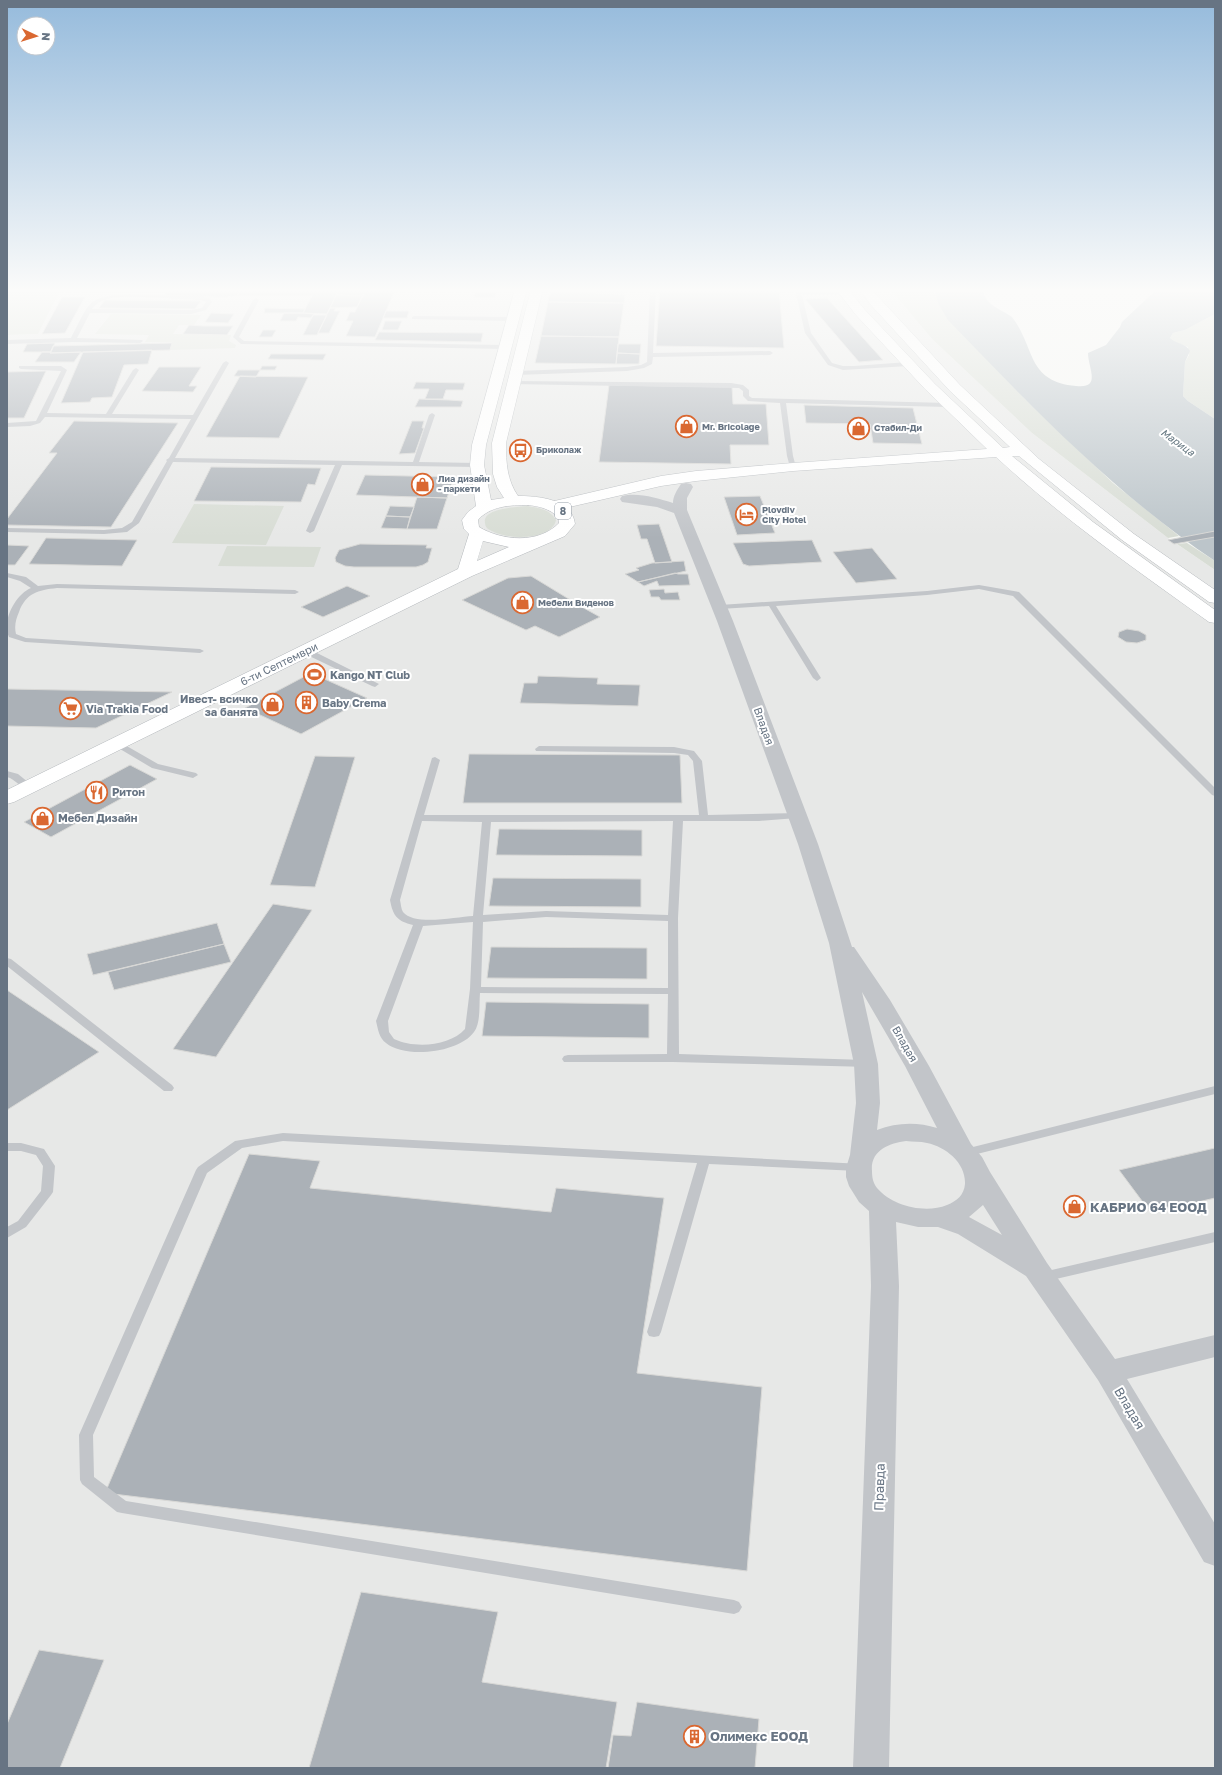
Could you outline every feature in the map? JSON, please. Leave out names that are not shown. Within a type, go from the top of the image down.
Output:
[{"type":"street","points":[[466,572],[477,533],[472,529],[470,520],[472,515],[484,507],[477,465],[479,445],[498,372]]},
{"type":"street","points":[[514,501],[500,480],[498,465],[499,443],[516,372]]},
{"type":"street","points":[[916,372],[948,405],[1011,464],[1107,541],[1215,618]]},
{"type":"street","points":[[940,372],[955,388],[1034,462],[1128,537],[1215,598]]},
{"type":"street","points":[[552,506],[661,481],[703,475],[793,467],[1022,451]]},
{"type":"street","points":[[568,520],[593,508],[627,499],[686,487],[743,480],[1034,462]]},
{"type":"street","points":[[627,499],[659,503],[680,510],[680,498],[686,487]]},
{"type":"street","name":"8","points":[[477,533],[484,537],[503,542],[536,541],[560,532],[568,520],[563,512],[552,506],[534,501],[514,501],[484,507]]},
{"type":"street","name":"Владая","points":[[680,510],[720,607],[808,844],[840,943],[866,1064],[868,1103],[860,1161],[860,1182],[868,1195],[882,1207],[900,1215],[920,1219],[940,1218],[954,1213],[971,1202],[978,1190],[978,1176]]},
{"type":"street","name":"6-ти Септември","points":[[7,798],[466,572],[536,541]]},
{"type":"street","name":"Владая","points":[[840,943],[879,1000],[963,1151],[973,1162],[978,1176],[1040,1273],[1108,1372],[1215,1552]]},
{"type":"street","name":"Владая","points":[[860,1161],[873,1143],[888,1136],[906,1132],[926,1134],[945,1140],[963,1151]]},
{"type":"street","name":"Правда","points":[[870,1768],[885,1286],[882,1207]]},
{"type":"street","name":"Владая","points":[[940,1218],[967,1227],[1040,1273]]},
{"type":"street","points":[[1108,1372],[1215,1346]]},
{"type":"lane","points":[[7,425],[30,424],[38,422],[43,415],[63,372]]},
{"type":"lane","points":[[108,416],[135,372]]},
{"type":"lane","points":[[7,530],[104,532],[124,530],[134,522],[221,372]]},
{"type":"lane","points":[[515,378],[592,372]]},
{"type":"lane","points":[[515,378],[732,385],[741,386],[746,390],[746,396],[750,400],[948,405]]},
{"type":"lane","points":[[783,401],[790,456],[793,467]]},
{"type":"lane","points":[[43,415],[194,418]]},
{"type":"lane","points":[[415,464],[432,415]]},
{"type":"lane","points":[[169,460],[477,465]]},
{"type":"lane","points":[[310,532],[339,463]]},
{"type":"lane","points":[[7,575],[23,579],[36,588]]},
{"type":"lane","points":[[200,651],[25,640],[12,635],[10,627],[17,606],[23,595],[36,588],[57,586],[295,592]]},
{"type":"lane","points":[[720,607],[927,593],[979,587],[1016,594],[1215,793]]},
{"type":"lane","points":[[771,604],[817,678]]},
{"type":"lane","points":[[306,651],[375,684]]},
{"type":"lane","points":[[118,744],[155,766],[193,776]]},
{"type":"lane","points":[[539,749],[674,750],[691,753],[697,761],[704,818]]},
{"type":"lane","points":[[435,760],[395,900],[397,912],[406,920],[419,923],[546,914],[673,918]]},
{"type":"lane","points":[[7,774],[15,776],[29,787]]},
{"type":"lane","points":[[419,818],[759,818],[797,815]]},
{"type":"lane","points":[[673,1058],[673,918],[678,818]]},
{"type":"lane","points":[[419,923],[382,1021],[383,1034],[393,1044],[426,1047],[447,1045],[461,1040],[471,1030],[476,990],[478,919],[487,819]]},
{"type":"lane","points":[[7,961],[168,1088]]},
{"type":"lane","points":[[476,990],[672,991]]},
{"type":"lane","points":[[568,1059],[673,1058],[866,1064]]},
{"type":"lane","points":[[963,1151],[1215,1090]]},
{"type":"lane","points":[[734,1607],[122,1507],[87,1480],[86,1435],[202,1170],[239,1144],[283,1137],[704,1160],[860,1161]]},
{"type":"lane","points":[[7,1147],[21,1147],[40,1152],[49,1166],[47,1192],[22,1224],[7,1233]]},
{"type":"lane","points":[[654,1332],[704,1160]]},
{"type":"lane","points":[[1040,1273],[1215,1237]]},
{"type":"shaded area","points":[[7,372],[967,372],[1032,433],[1168,538],[1215,570],[1215,1768],[7,1768]]},
{"type":"shaded area","points":[[967,372],[1002,372],[1024,398],[1113,483],[1179,536],[1168,538],[1032,433]]},
{"type":"shaded area","points":[[1184,372],[1215,372],[1215,419],[1183,396]]},
{"type":"shaded area","points":[[194,504],[284,506],[266,545],[172,543]]},
{"type":"shaded area","points":[[527,506],[535,507],[550,513],[556,520],[553,527],[546,532],[527,537],[506,536],[487,528],[485,523],[489,514],[502,509]]},
{"type":"shaded area","points":[[1187,543],[1215,561],[1215,570],[1177,544]]},
{"type":"shaded area","points":[[227,546],[321,547],[314,567],[218,566]]},
{"type":"water","name":"Марица","points":[[998,372],[1042,372],[1048,377],[1060,383],[1084,386],[1089,384],[1091,381],[1091,372],[1184,372],[1183,396],[1215,419],[1215,561],[1178,535],[1108,478]]},
{"type":"building","points":[[7,372],[46,372],[24,418],[7,418]]},
{"type":"building","points":[[74,372],[121,372],[112,397],[92,398],[90,402],[61,403]]},
{"type":"building","points":[[156,372],[198,372],[189,386],[197,386],[193,392],[142,391]]},
{"type":"building","points":[[237,372],[259,372],[256,377],[234,376]]},
{"type":"building","points":[[240,376],[308,377],[279,438],[206,437]]},
{"type":"building","points":[[416,382],[465,383],[463,390],[446,390],[443,399],[425,399],[429,389],[413,389]]},
{"type":"building","name":"Mr. Bricolage","points":[[609,385],[732,387],[733,404],[766,404],[769,445],[730,445],[731,464],[599,462]]},
{"type":"building","points":[[419,399],[463,401],[461,407],[415,407]]},
{"type":"building","points":[[804,405],[913,408],[922,444],[873,443],[870,424],[806,423]]},
{"type":"building","points":[[74,421],[178,423],[111,527],[7,525],[7,519],[57,453],[49,453]]},
{"type":"building","points":[[412,421],[424,421],[422,428],[424,428],[415,453],[399,454]]},
{"type":"building","points":[[211,467],[321,468],[315,485],[308,484],[301,502],[194,501]]},
{"type":"building","points":[[365,475],[454,477],[447,498],[356,495]]},
{"type":"building","points":[[760,496],[775,533],[737,535],[724,497]]},
{"type":"building","points":[[417,497],[447,498],[437,529],[407,529]]},
{"type":"building","points":[[390,506],[414,507],[410,517],[386,516]]},
{"type":"building","points":[[386,516],[410,517],[407,529],[381,528]]},
{"type":"building","points":[[659,524],[672,562],[655,563],[647,539],[641,539],[637,525]]},
{"type":"building","points":[[1215,531],[1215,537],[1174,544],[1168,540]]},
{"type":"building","points":[[46,538],[137,540],[122,566],[29,564]]},
{"type":"building","points":[[812,540],[822,562],[749,566],[743,564],[733,543]]},
{"type":"building","points":[[360,544],[427,545],[426,548],[432,548],[428,562],[416,567],[354,567],[345,566],[336,562],[335,558],[339,550]]},
{"type":"building","points":[[7,545],[29,546],[15,565],[7,565]]},
{"type":"building","points":[[872,548],[897,579],[856,583],[833,552]]},
{"type":"building","points":[[684,561],[686,571],[638,582],[625,574],[639,570],[636,568],[652,563]]},
{"type":"building","points":[[675,573],[688,574],[690,585],[659,586],[657,581],[644,586],[638,582]]},
{"type":"building","name":"Мебели Виденов","points":[[531,576],[600,617],[559,637],[535,626],[526,630],[462,600],[508,578]]},
{"type":"building","points":[[347,586],[370,596],[323,617],[301,607]]},
{"type":"building","points":[[664,589],[665,593],[678,592],[680,600],[661,600],[659,597],[651,597],[649,590]]},
{"type":"building","points":[[1127,629],[1139,631],[1146,635],[1146,640],[1137,643],[1126,642],[1118,637],[1119,632]]},
{"type":"building","name":"Baby Crema","points":[[311,673],[367,698],[301,734],[245,708]]},
{"type":"building","points":[[538,676],[598,678],[597,684],[640,685],[638,706],[520,703],[524,683],[537,683]]},
{"type":"building","name":"Via Trakia Food","points":[[7,689],[172,692],[96,728],[7,726]]},
{"type":"building","points":[[469,754],[680,755],[682,803],[463,803]]},
{"type":"building","points":[[315,756],[355,757],[315,887],[270,885]]},
{"type":"building","points":[[130,765],[157,779],[51,837],[24,822]]},
{"type":"building","points":[[499,829],[642,830],[642,856],[496,855]]},
{"type":"building","points":[[493,878],[641,879],[641,907],[489,906]]},
{"type":"building","points":[[273,904],[312,910],[216,1057],[173,1049]]},
{"type":"building","points":[[217,923],[224,944],[93,975],[87,954]]},
{"type":"building","points":[[224,944],[231,962],[114,990],[108,972]]},
{"type":"building","points":[[491,947],[647,948],[647,979],[487,978]]},
{"type":"building","points":[[7,990],[99,1052],[7,1110]]},
{"type":"building","points":[[486,1002],[649,1004],[649,1038],[482,1036]]},
{"type":"building","points":[[1215,1148],[1215,1198],[1151,1213],[1119,1170]]},
{"type":"building","points":[[249,1154],[320,1161],[310,1188],[551,1212],[556,1188],[664,1198],[637,1373],[762,1387],[747,1571],[105,1493]]},
{"type":"building","points":[[361,1592],[498,1612],[482,1682],[617,1702],[606,1768],[309,1768]]},
{"type":"building","points":[[39,1650],[104,1660],[60,1768],[7,1768],[7,1724]]},
{"type":"building","name":"Олимекс ЕООД","points":[[637,1702],[759,1719],[755,1768],[608,1768],[613,1735],[631,1736]]},
{"type":"place","name":"Mr. Bricolage","points":[[686,427]]},
{"type":"place","name":"Стабил-Ди","points":[[859,428]]},
{"type":"place","name":"Бриколаж","points":[[521,450]]},
{"type":"place","name":"Лиа дизайн - паркети","points":[[423,484]]},
{"type":"place","name":"Plovdiv City Hotel","points":[[747,515]]},
{"type":"place","name":"Мебели Виденов","points":[[523,603]]},
{"type":"place","name":"Kango NT Club","points":[[315,675]]},
{"type":"place","name":"Baby Crema","points":[[306,703]]},
{"type":"place","name":"Ивест- всичко за банята","points":[[273,705]]},
{"type":"place","name":"Via Trakia Food","points":[[71,709]]},
{"type":"place","name":"Ритон","points":[[97,792]]},
{"type":"place","name":"Мебел Дизайн","points":[[43,818]]},
{"type":"place","name":"КАБРИО 64 ЕООД","points":[[1075,1207]]},
{"type":"place","name":"Олимекс ЕООД","points":[[694,1736]]}]
